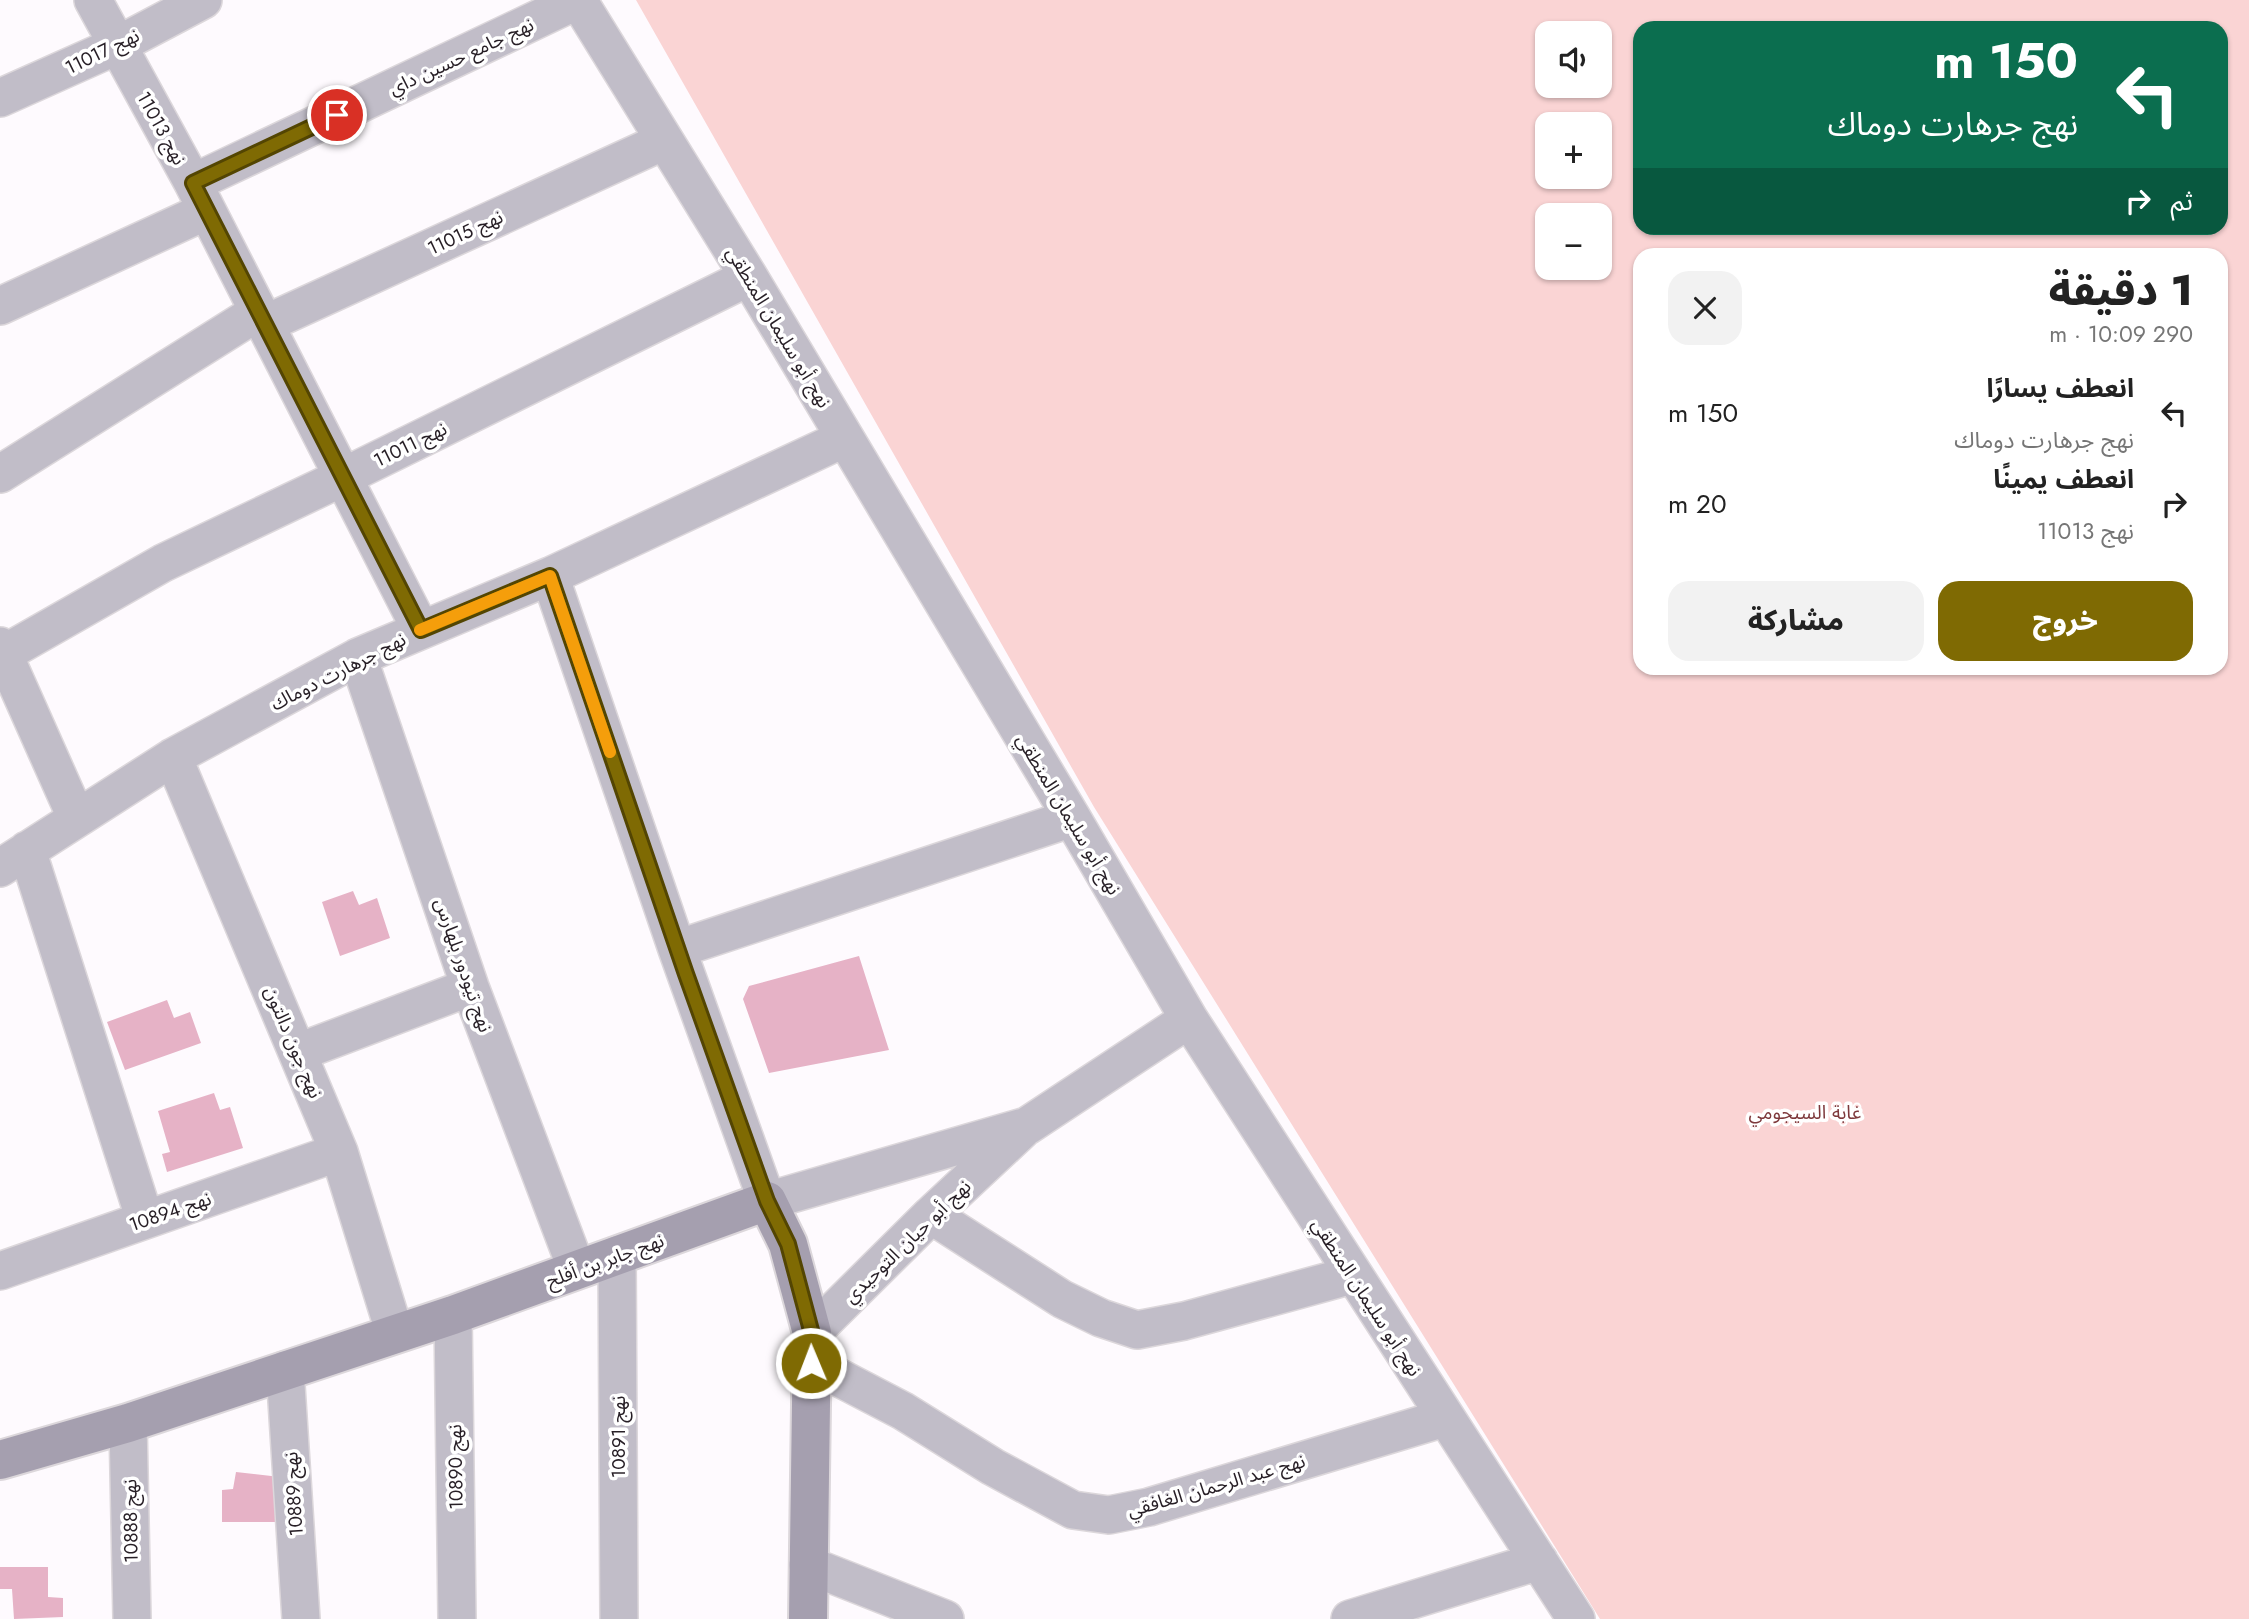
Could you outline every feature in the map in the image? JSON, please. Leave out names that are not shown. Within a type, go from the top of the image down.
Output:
[{"type":"street","name":"نهج 11013","points":[[93,0],[200,197],[421,630]]},
{"type":"street","name":"نهج 11017","points":[[0,98],[116,46],[203,0]]},
{"type":"street","name":"نهج أبو سليمان المنطقي","points":[[578,0],[749,277],[1072,818],[1189,1020],[1576,1619]]},
{"type":"street","name":"نهج جامع حسين داي","points":[[0,306],[200,197],[578,0]]},
{"type":"street","name":"نهج 11015","points":[[0,474],[261,318],[664,141]]},
{"type":"street","name":"نهج 11011","points":[[1,652],[163,563],[749,277]]},
{"type":"street","name":"نهج جرهارت دوماك","points":[[13,859],[173,757],[358,657],[550,576],[845,438]]},
{"type":"street","points":[[550,576],[677,949],[767,1201],[788,1244],[811,1348],[808,1619]]},
{"type":"street","points":[[1,652],[76,817]]},
{"type":"street","name":"نهج تيودور بلهارس","points":[[358,657],[470,987],[577,1270]]},
{"type":"street","name":"نهج جون دالتون","points":[[173,757],[340,1152],[395,1334]]},
{"type":"street","points":[[677,949],[1072,818]]},
{"type":"street","points":[[13,859],[145,1220]]},
{"type":"street","points":[[299,1052],[470,987]]},
{"type":"street","name":"نهج جابر بن أفلح","points":[[0,1460],[128,1423],[453,1315],[767,1201],[1027,1126],[1189,1020]]},
{"type":"street","name":"نهج أبو حيان التوحيدي","points":[[811,1348],[930,1215],[1027,1126]]},
{"type":"street","name":"نهج 10894","points":[[0,1271],[340,1152]]},
{"type":"street","points":[[930,1215],[1062,1300],[1101,1318],[1137,1330],[1184,1321],[1353,1275]]},
{"type":"street","name":"نهج 10891","points":[[617,1255],[619,1619]]},
{"type":"street","name":"نهج 10890","points":[[453,1315],[457,1619]]},
{"type":"street","name":"نهج عبد الرحمان الغافقي","points":[[811,1348],[903,1411],[993,1467],[1073,1510],[1109,1515],[1149,1507],[1444,1418]]},
{"type":"street","name":"نهج 10889","points":[[285,1370],[301,1619]]},
{"type":"street","name":"نهج 10888","points":[[128,1423],[132,1619]]},
{"type":"street","points":[[1350,1619],[1539,1561]]},
{"type":"street","points":[[808,1565],[945,1619]]},
{"type":"green space","name":"غابة السيجومي","points":[[636,0],[2249,0],[2249,1619],[1600,1619],[1094,807]]},
{"type":"building","points":[[353,891],[359,905],[377,898],[390,938],[340,956],[322,902]]},
{"type":"building","points":[[859,956],[889,1050],[769,1073],[743,999],[749,986]]},
{"type":"building","points":[[167,1000],[174,1018],[190,1012],[201,1043],[125,1070],[107,1022]]},
{"type":"building","points":[[214,1093],[220,1110],[230,1107],[243,1148],[167,1172],[162,1154],[170,1152],[158,1111]]},
{"type":"building","points":[[236,1472],[280,1477],[277,1522],[222,1522],[222,1490],[233,1489]]},
{"type":"building","points":[[0,1567],[48,1567],[48,1597],[63,1598],[63,1617],[14,1619],[12,1589],[0,1589]]},
{"type":"slow traffic","points":[[420,630],[550,576],[610,752]]},
{"type":"route","points":[[337,115],[193,183],[421,630],[550,576],[686,974],[767,1201],[788,1244],[800,1280],[812,1334],[811,1363]]}]
